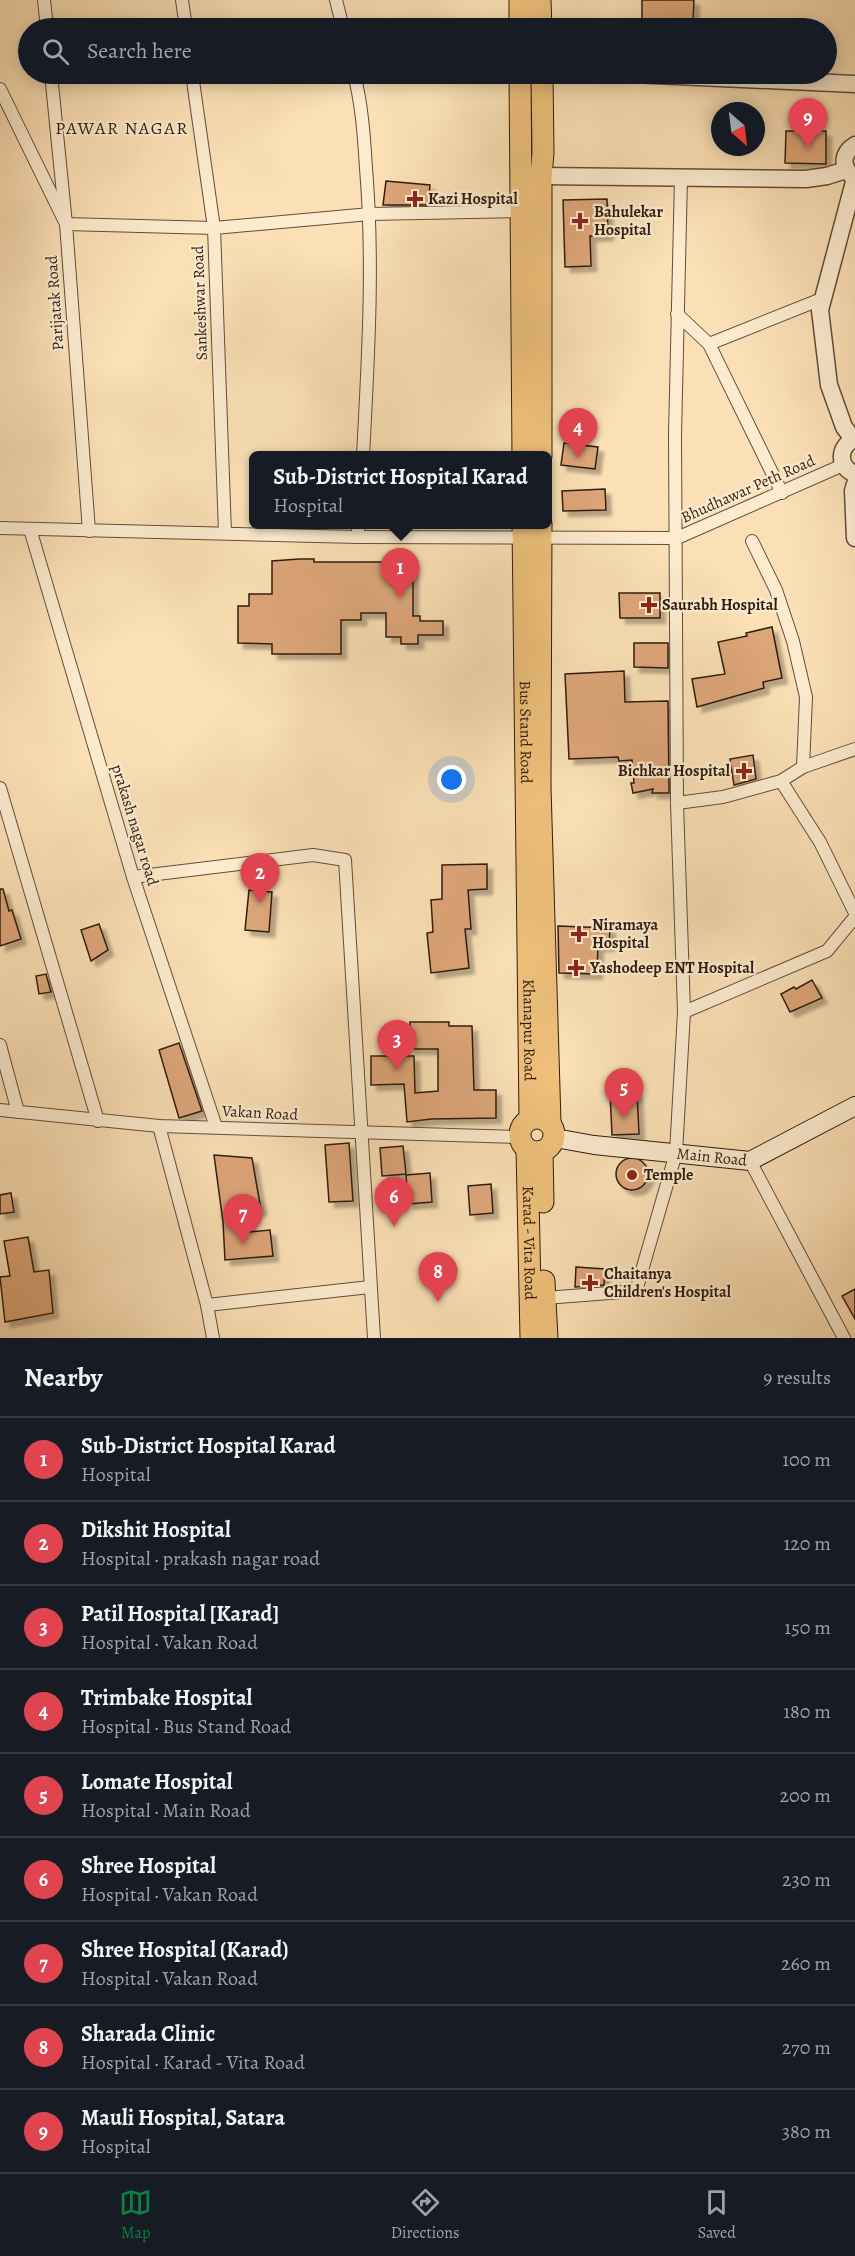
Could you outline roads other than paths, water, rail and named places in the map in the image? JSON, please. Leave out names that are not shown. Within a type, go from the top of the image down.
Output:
[{"type":"highway","points":[[520,0],[520,18]]},
{"type":"highway","points":[[540,0],[541,18]]},
{"type":"highway","points":[[520,84],[523,451]]},
{"type":"highway","points":[[541,451],[542,84]]},
{"type":"highway","points":[[537,532],[540,787],[537,1136],[547,1338]]},
{"type":"highway","name":"Bus Stand Road","points":[[528,941],[537,532]]},
{"type":"highway","name":"Khanapur Road","points":[[528,941],[537,1136]]},
{"type":"highway","name":"Karad - Vita Road","points":[[531,1338],[537,1136]]},
{"type":"main road","name":"Main Road","points":[[537,1136],[594,1145],[750,1161],[853,1112]]},
{"type":"street","points":[[44,0],[46,18]]},
{"type":"street","points":[[182,0],[185,18]]},
{"type":"street","points":[[336,0],[340,18]]},
{"type":"street","points":[[837,83],[855,84]]},
{"type":"street","name":"Parijatak Road","points":[[52,84],[66,224],[89,531]]},
{"type":"street","name":"Sankeshwar Road","points":[[193,84],[214,228],[225,533]]},
{"type":"street","points":[[357,84],[361,100],[370,214],[368,367],[363,451]]},
{"type":"street","points":[[0,89],[66,224],[214,228],[370,214],[522,211]]},
{"type":"street","points":[[849,469],[842,451],[854,439],[844,427],[829,385],[820,310],[852,175],[844,164],[846,152],[855,145]]},
{"type":"street","points":[[541,176],[806,179],[852,175]]},
{"type":"street","points":[[545,1298],[636,1291],[676,1153],[684,1012],[677,803],[675,435],[681,178]]},
{"type":"street","points":[[709,345],[824,298]]},
{"type":"street","points":[[677,314],[709,345],[782,494]]},
{"type":"street","name":"Bhudhawar Peth Road","points":[[0,528],[225,533],[537,532],[676,538],[849,469]]},
{"type":"street","points":[[855,484],[853,491],[855,538]]},
{"type":"street","name":"prakash nagar road","points":[[30,529],[134,877],[216,1127]]},
{"type":"street","points":[[752,541],[776,590],[794,641],[806,697],[803,767]]},
{"type":"street","points":[[677,803],[723,797],[781,781],[803,767],[855,749]]},
{"type":"street","points":[[684,1012],[827,951],[855,915],[820,842],[781,781]]},
{"type":"street","points":[[0,788],[98,1121]]},
{"type":"street","points":[[134,877],[313,855],[345,860],[374,1338]]},
{"type":"street","points":[[0,1045],[18,1112]]},
{"type":"street","name":"Vakan Road","points":[[0,1110],[159,1126],[537,1136]]},
{"type":"street","points":[[159,1126],[207,1305],[213,1338]]},
{"type":"street","points":[[750,1161],[844,1338]]},
{"type":"street","points":[[207,1305],[370,1287]]},
{"type":"place","name":"Mauli Hospital, Satara","points":[[808,148]]},
{"type":"place","name":"Kazi Hospital","points":[[415,199]]},
{"type":"place","name":"Bahulekar Hospital","points":[[580,221]]},
{"type":"place","name":"Trimbake Hospital","points":[[578,458]]},
{"type":"place","name":"Sub-District Hospital Karad","points":[[400,598]]},
{"type":"place","name":"Saurabh Hospital","points":[[649,605]]},
{"type":"place","name":"Bichkar Hospital","points":[[744,771]]},
{"type":"place","name":"Dikshit Hospital","points":[[260,903]]},
{"type":"place","name":"Niramaya Hospital","points":[[579,934]]},
{"type":"place","name":"Yashodeep ENT Hospital","points":[[576,968]]},
{"type":"place","name":"Patil Hospital [Karad]","points":[[397,1070]]},
{"type":"place","name":"Lomate Hospital","points":[[624,1118]]},
{"type":"place","name":"Temple","points":[[632,1175]]},
{"type":"place","name":"Shree Hospital","points":[[394,1227]]},
{"type":"place","name":"Shree Hospital (Karad)","points":[[243,1244]]},
{"type":"place","name":"Chaitanya Children's Hospital","points":[[590,1283]]},
{"type":"place","name":"Sharada Clinic","points":[[438,1302]]},
{"type":"district","name":"PAWAR NAGAR","points":[[122,128]]}]
